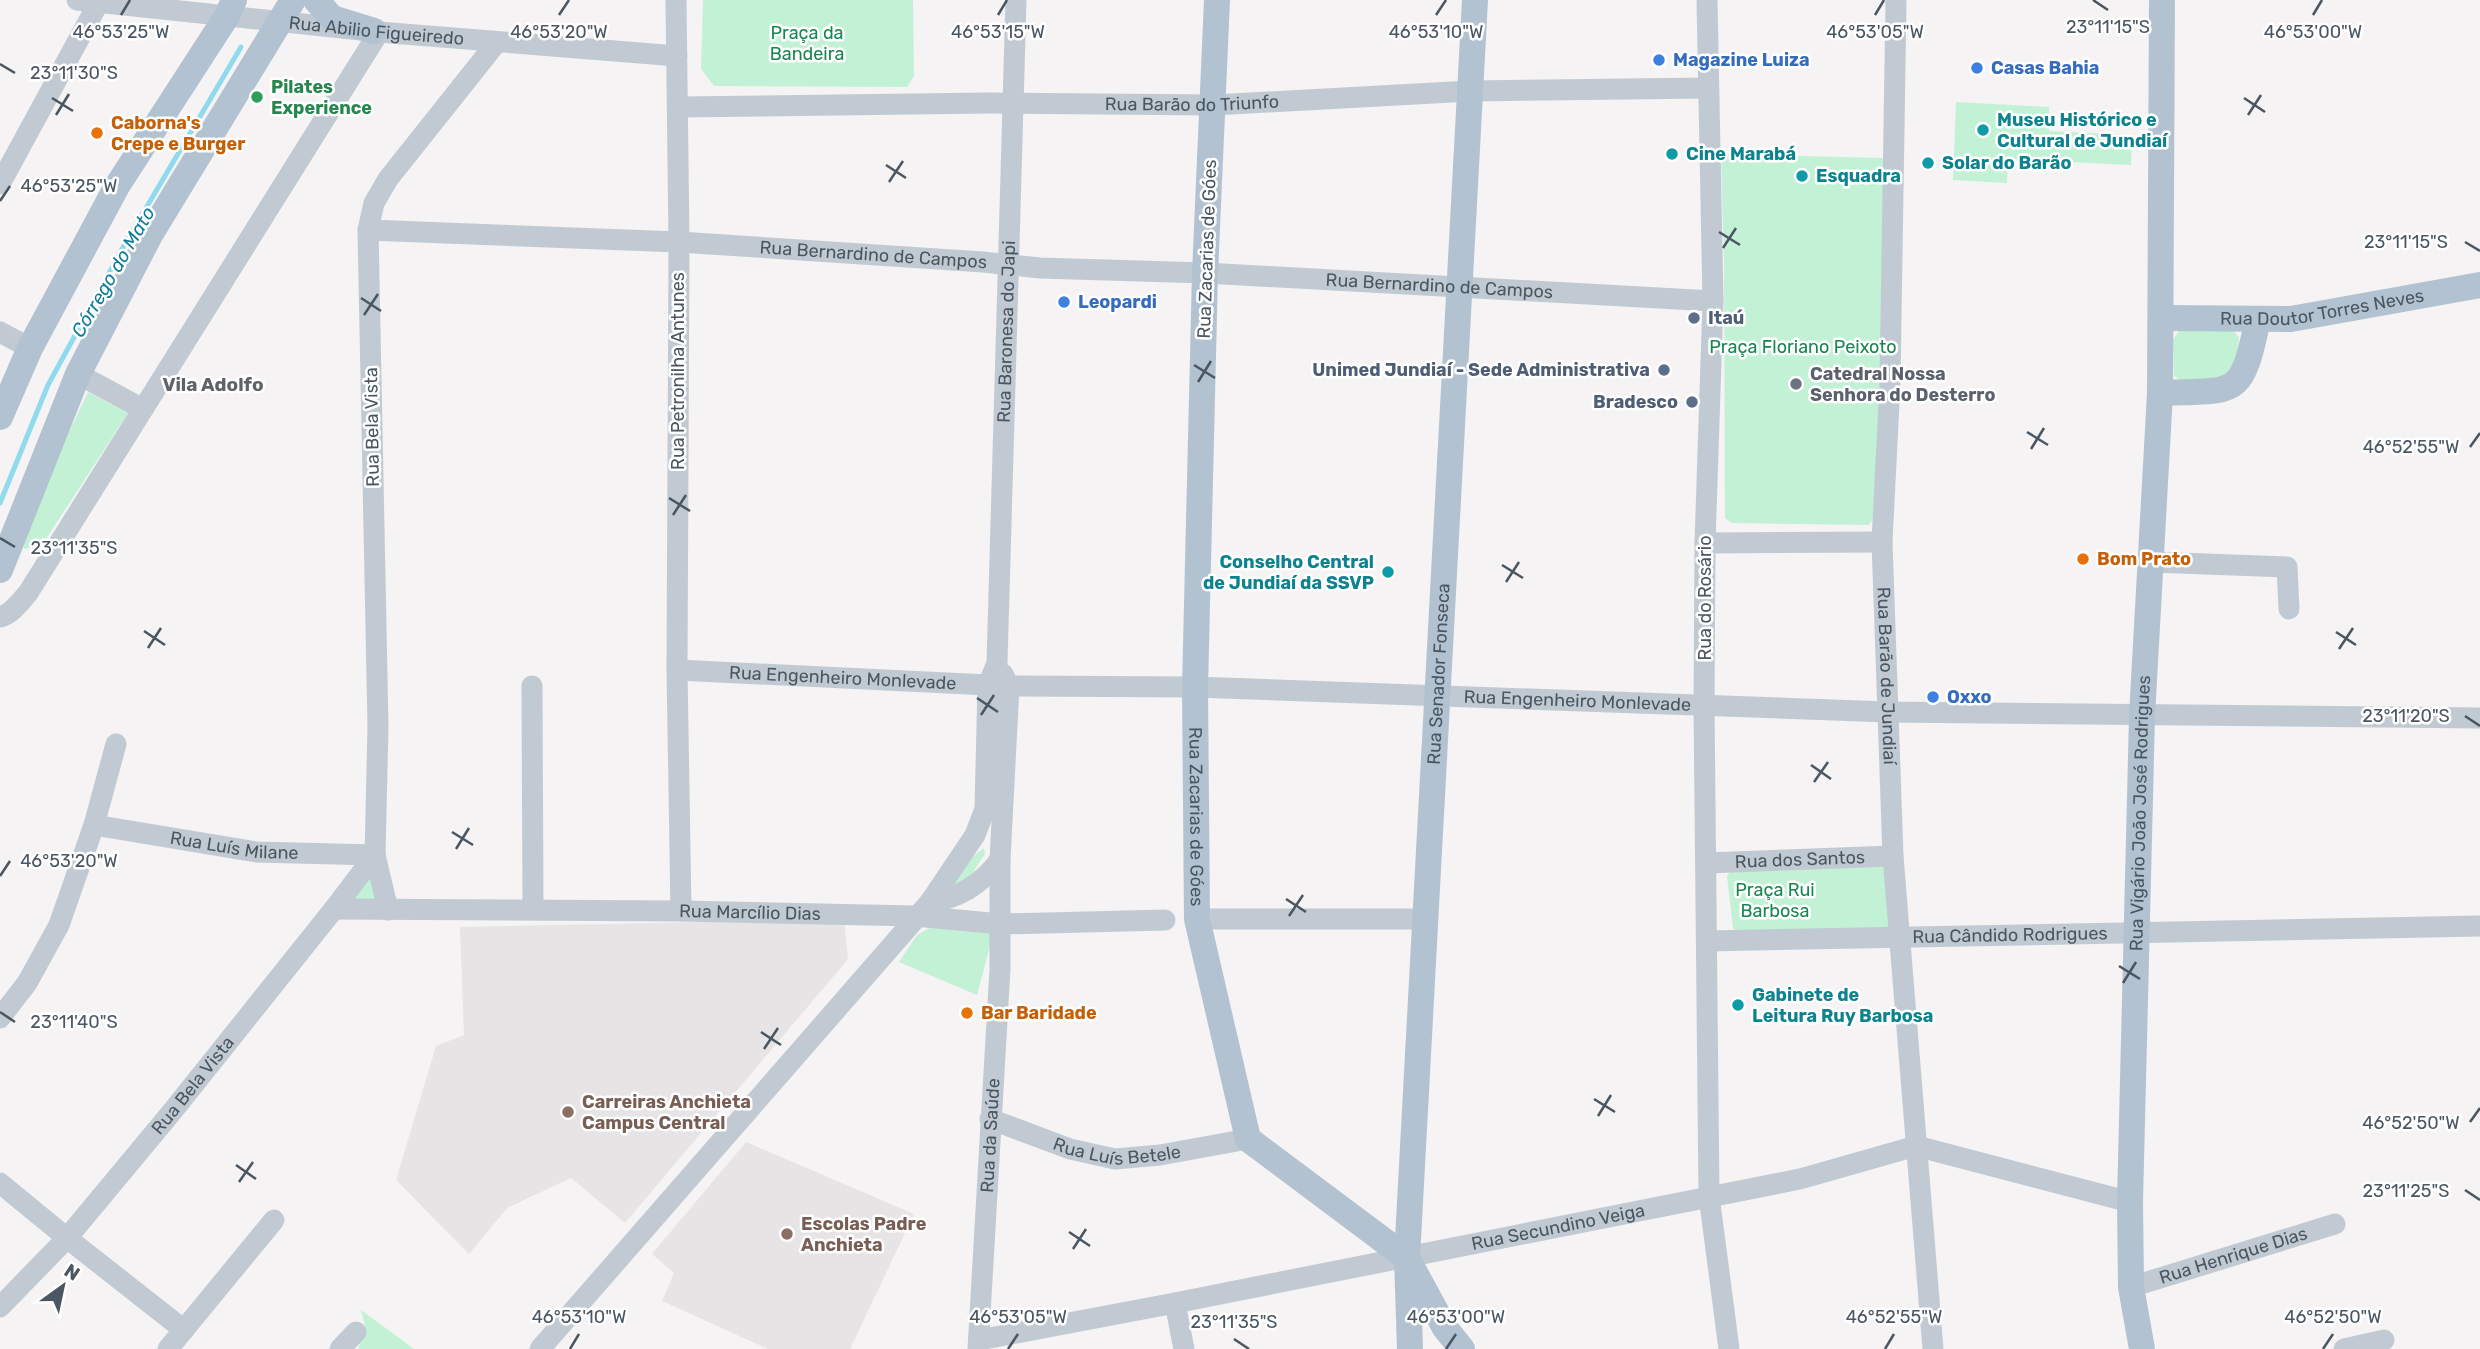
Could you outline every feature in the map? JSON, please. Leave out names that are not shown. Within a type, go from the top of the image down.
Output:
[{"type":"main road","points":[[316,0],[332,18],[376,32]]},
{"type":"main road","name":"Rua Zacarias de Góes","points":[[1217,0],[1205,273],[1195,687],[1197,919],[1248,1139]]},
{"type":"main road","name":"Rua Senador Fonseca","points":[[1412,1349],[1407,1258],[1475,0]]},
{"type":"main road","name":"Rua Vigário João José Rodrigues","points":[[2141,1349],[2131,1287],[2130,1202],[2142,716],[2162,318],[2162,0]]},
{"type":"main road","points":[[0,416],[30,348],[117,186],[230,8]]},
{"type":"main road","points":[[0,570],[78,374],[150,236],[287,11]]},
{"type":"main road","name":"Rua Doutor Torres Neves","points":[[2162,318],[2291,319],[2480,285]]},
{"type":"main road","points":[[2160,393],[2218,391],[2231,387],[2240,380],[2249,362],[2258,319]]},
{"type":"main road","points":[[1248,1139],[1407,1258],[1445,1328],[1462,1349]]},
{"type":"main road","points":[[1412,1349],[1434,1328],[1445,1328]]},
{"type":"street","name":"Rua Abilio Figueiredo","points":[[78,0],[287,11],[376,32],[677,56]]},
{"type":"street","name":"Rua Petronilha Antunes","points":[[676,0],[679,242],[677,670],[681,911]]},
{"type":"street","name":"Rua Baronesa do Japi","points":[[540,1349],[923,909],[975,835],[985,809],[998,685],[1016,0]]},
{"type":"street","name":"Rua do Rosário","points":[[1707,0],[1713,301],[1705,543],[1704,707],[1709,1196],[1729,1349]]},
{"type":"street","name":"Rua Barão de Jundiaí","points":[[1896,0],[1890,383],[1882,542],[1893,856],[1933,1349]]},
{"type":"street","points":[[0,184],[99,2]]},
{"type":"street","points":[[0,617],[4,617],[16,607],[28,593],[376,32]]},
{"type":"street","name":"Rua Bela Vista","points":[[387,910],[375,855],[378,727],[368,230],[374,203],[388,179],[497,42]]},
{"type":"street","name":"Rua Barão do Triunfo","points":[[678,107],[1214,105],[1471,91],[1708,88]]},
{"type":"street","name":"Rua Bernardino de Campos","points":[[368,230],[679,242],[1040,268],[1205,273],[1713,301]]},
{"type":"street","points":[[0,332],[30,348]]},
{"type":"street","points":[[78,374],[141,408]]},
{"type":"street","points":[[1705,543],[1882,542]]},
{"type":"street","points":[[2151,562],[2287,567],[2289,609]]},
{"type":"street","name":"Rua Engenheiro Monlevade","points":[[677,670],[998,685],[1195,687],[1888,712],[2480,718]]},
{"type":"street","points":[[998,685],[1001,924]]},
{"type":"street","points":[[532,686],[533,909]]},
{"type":"street","points":[[0,1018],[27,983],[59,925],[94,825],[116,744]]},
{"type":"street","name":"Rua Luís Milane","points":[[94,825],[256,852],[375,855]]},
{"type":"street","name":"Rua Bela Vista","points":[[0,1307],[67,1238],[171,1113],[375,855]]},
{"type":"street","name":"Rua dos Santos","points":[[1706,863],[1893,856]]},
{"type":"street","points":[[923,909],[948,900],[980,883],[1000,860]]},
{"type":"street","name":"Rua Marcílio Dias","points":[[334,909],[923,909],[1001,924],[1165,920]]},
{"type":"street","points":[[1197,919],[1425,919]]},
{"type":"street","name":"Rua da Saúde","points":[[979,1344],[1001,924]]},
{"type":"street","name":"Rua Cândido Rodrigues","points":[[1707,941],[2480,926]]},
{"type":"street","name":"Rua Luís Betele","points":[[990,1119],[1070,1149],[1115,1159],[1160,1155],[1248,1139]]},
{"type":"street","points":[[1916,1146],[2130,1202]]},
{"type":"street","name":"Rua Secundino Veiga","points":[[979,1344],[1800,1179],[1916,1146]]},
{"type":"street","points":[[0,1183],[184,1330]]},
{"type":"street","points":[[168,1349],[274,1220]]},
{"type":"street","name":"Rua Henrique Dias","points":[[2131,1287],[2335,1224]]},
{"type":"street","points":[[1175,1304],[1184,1349]]},
{"type":"street","points":[[340,1349],[356,1332]]},
{"type":"street","points":[[2344,1349],[2384,1340]]},
{"type":"shaded area","name":"Carreiras Anchieta Campus Central","points":[[844,919],[848,959],[625,1223],[571,1178],[507,1208],[469,1254],[396,1180],[436,1046],[464,1035],[460,927]]},
{"type":"shaded area","name":"Escolas Padre Anchieta","points":[[746,1142],[914,1214],[850,1349],[768,1349],[662,1301],[674,1273],[652,1254]]},
{"type":"green space","name":"Praça da Bandeira","points":[[703,0],[913,0],[914,76],[907,87],[714,86],[701,69]]},
{"type":"green space","points":[[1956,102],[2049,107],[2049,131],[2132,135],[2131,165],[2008,159],[2007,183],[1953,180]]},
{"type":"green space","name":"Praça Floriano Peixoto","points":[[1721,154],[1884,158],[1885,263],[1875,518],[1868,525],[1732,523],[1725,518]]},
{"type":"green space","points":[[2180,329],[2233,330],[2239,338],[2235,374],[2184,382],[2174,376],[2173,340]]},
{"type":"green space","points":[[88,392],[128,413],[42,545],[24,549],[23,529]]},
{"type":"green space","points":[[984,848],[985,854],[965,884],[953,895],[953,872]]},
{"type":"green space","name":"Praça Rui Barbosa","points":[[1882,864],[1889,868],[1893,922],[1885,933],[1741,935],[1733,928],[1727,876],[1733,868]]},
{"type":"green space","points":[[372,866],[380,905],[344,904]]},
{"type":"green space","points":[[931,927],[994,931],[977,995],[899,962],[917,935]]},
{"type":"green space","points":[[361,1310],[414,1349],[358,1349],[366,1330]]},
{"type":"waterway","name":"Córrego do Mato","points":[[0,503],[48,385],[126,242],[241,47]]},
{"type":"place","name":"Magazine Luiza","points":[[1659,60]]},
{"type":"place","name":"Casas Bahia","points":[[1977,68]]},
{"type":"place","name":"Pilates Experience","points":[[257,97]]},
{"type":"place","name":"Museu Histórico e Cultural de Jundiaí","points":[[1983,130]]},
{"type":"place","name":"Caborna's Crepe e Burger","points":[[97,133]]},
{"type":"place","name":"Cine Marabá","points":[[1672,154]]},
{"type":"place","name":"Solar do Barão","points":[[1928,163]]},
{"type":"place","name":"Esquadra","points":[[1802,176]]},
{"type":"place","name":"Leopardi","points":[[1064,302]]},
{"type":"place","name":"Itaú","points":[[1694,318]]},
{"type":"place","name":"Unimed Jundiaí - Sede Administrativa","points":[[1664,370]]},
{"type":"place","name":"Catedral Nossa Senhora do Desterro","points":[[1796,384]]},
{"type":"place","name":"Bradesco","points":[[1692,402]]},
{"type":"place","name":"Bom Prato","points":[[2083,559]]},
{"type":"place","name":"Conselho Central de Jundiaí da SSVP","points":[[1388,572]]},
{"type":"place","name":"Oxxo","points":[[1933,697]]},
{"type":"place","name":"Gabinete de Leitura Ruy Barbosa","points":[[1738,1005]]},
{"type":"place","name":"Bar Baridade","points":[[967,1013]]},
{"type":"place","name":"Carreiras Anchieta Campus Central","points":[[568,1112]]},
{"type":"place","name":"Escolas Padre Anchieta","points":[[787,1234]]},
{"type":"district","name":"Vila Adolfo","points":[[213,384]]}]
